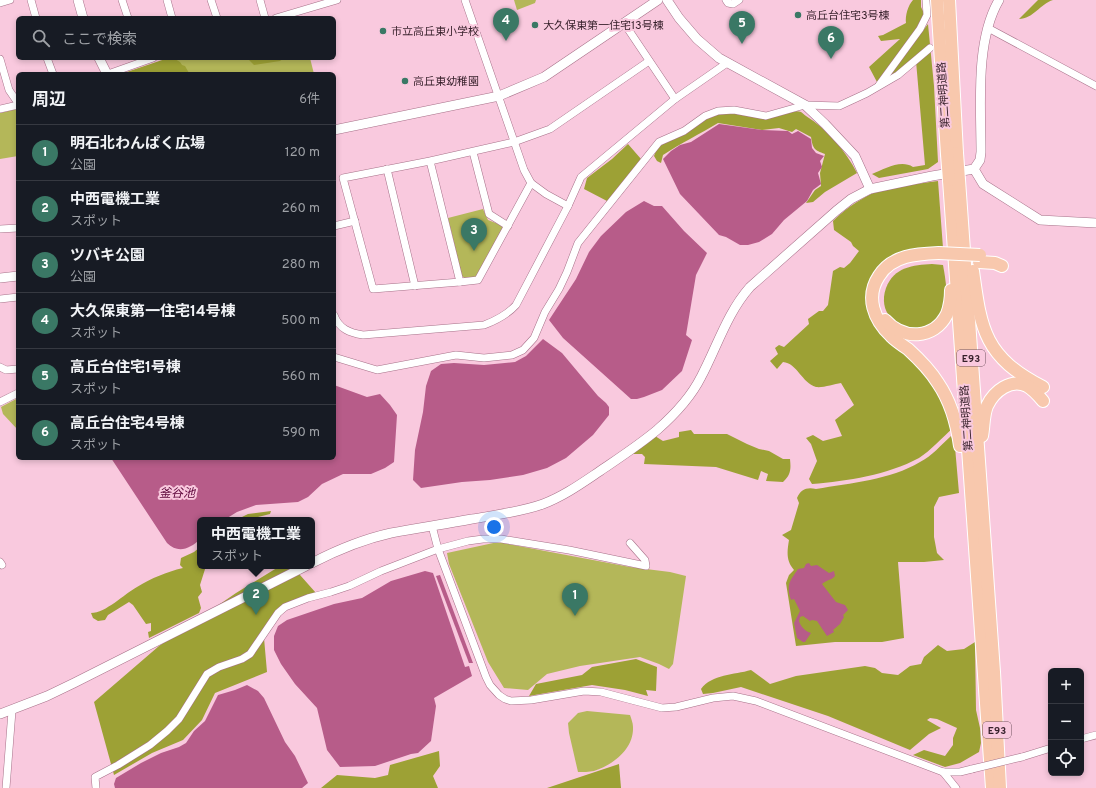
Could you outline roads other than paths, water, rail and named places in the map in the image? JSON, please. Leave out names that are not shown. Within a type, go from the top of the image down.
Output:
[{"type":"highway","name":"第二神明道路","points":[[937,0],[954,180],[955,268],[976,535],[984,681],[992,788]]},
{"type":"highway","name":"第二神明道路","points":[[949,0],[952,154]]},
{"type":"highway","name":"第二神明道路","points":[[954,180],[962,215],[978,456],[976,535],[994,672],[1000,788]]},
{"type":"highway","points":[[962,215],[970,245],[979,313],[988,339],[994,350],[1009,365],[1027,379],[1043,387]]},
{"type":"highway","points":[[976,535],[954,414],[939,383],[926,366],[883,328],[877,320],[872,305],[872,294],[880,275],[893,262],[904,256],[924,254],[939,257],[979,258],[995,263],[1000,261]]},
{"type":"highway","points":[[939,257],[907,262],[893,270],[882,282],[878,298],[879,308],[882,316],[892,328],[902,333],[915,335],[926,333],[938,326],[946,315],[950,302],[955,268]]},
{"type":"highway","points":[[978,456],[987,405],[999,390],[1007,385],[1026,385],[1035,391],[1043,401]]},
{"type":"street","points":[[0,3],[10,0]]},
{"type":"street","points":[[31,0],[35,16]]},
{"type":"street","points":[[78,0],[82,16]]},
{"type":"street","points":[[122,0],[127,16]]},
{"type":"street","points":[[167,0],[171,16]]},
{"type":"street","points":[[212,0],[216,16]]},
{"type":"street","points":[[260,0],[264,16]]},
{"type":"street","points":[[282,16],[337,0]]},
{"type":"street","points":[[465,0],[524,170],[531,183],[546,194],[568,206]]},
{"type":"street","points":[[336,130],[499,96],[544,77],[658,0]]},
{"type":"street","points":[[667,0],[697,39],[727,63],[805,105],[855,156],[870,189]]},
{"type":"street","points":[[726,0],[728,3],[733,4],[739,0]]},
{"type":"street","points":[[878,86],[920,29],[927,15],[926,0]]},
{"type":"street","points":[[315,561],[360,542],[390,533],[541,505],[559,498],[615,461],[657,430],[693,391],[730,316],[741,298],[756,282],[831,215],[852,199],[870,189],[974,169],[980,160],[981,152],[982,55],[994,8],[999,0]]},
{"type":"street","points":[[624,23],[675,99]]},
{"type":"street","points":[[988,28],[1096,86]]},
{"type":"street","points":[[336,358],[377,370],[456,355],[484,358],[501,357],[512,355],[523,350],[534,338],[545,312],[567,272],[578,243],[659,142],[684,131],[705,116],[718,111],[734,110],[766,116],[805,105],[840,106],[898,75],[930,48]]},
{"type":"street","points":[[0,59],[9,90],[16,101]]},
{"type":"street","points":[[48,60],[51,72]]},
{"type":"street","points":[[100,60],[107,72]]},
{"type":"street","points":[[113,72],[140,60]]},
{"type":"street","points":[[531,183],[478,280],[373,289],[343,178],[473,152],[514,142],[550,129],[650,62]]},
{"type":"street","points":[[336,320],[338,324],[345,330],[353,334],[363,335],[484,325],[498,320],[509,313],[516,305],[568,206],[581,177],[675,99],[727,63]]},
{"type":"street","points":[[0,109],[16,105]]},
{"type":"street","points":[[473,152],[488,214],[508,226]]},
{"type":"street","points":[[430,161],[460,282]]},
{"type":"street","points":[[974,169],[983,184],[1040,220],[1096,223]]},
{"type":"street","points":[[387,170],[415,286]]},
{"type":"street","points":[[336,226],[355,221]]},
{"type":"street","points":[[0,229],[16,228]]},
{"type":"street","points":[[0,278],[16,276]]},
{"type":"street","points":[[0,299],[16,297]]},
{"type":"street","points":[[0,367],[6,370],[16,369]]},
{"type":"street","points":[[0,402],[16,394]]},
{"type":"street","points":[[432,526],[438,549],[486,677],[490,685],[505,700],[531,700],[584,691],[601,692],[662,708],[676,707],[713,698],[733,696],[756,700],[943,772],[960,772],[1022,757],[1048,749]]},
{"type":"street","points":[[96,788],[95,777],[150,745],[179,719],[207,674],[219,667],[242,659],[250,654],[278,613],[285,607],[308,598],[349,586],[387,568],[438,549],[468,541],[501,539],[569,550],[646,566],[645,560],[630,543]]},
{"type":"street","points":[[0,714],[74,683],[300,569]]},
{"type":"street","points":[[6,788],[12,710]]},
{"type":"street","points":[[1084,738],[1096,735]]},
{"type":"street","points":[[943,772],[956,788]]},
{"type":"water","points":[[719,124],[762,130],[788,131],[792,134],[798,131],[811,139],[812,148],[816,153],[824,156],[820,161],[822,167],[818,173],[821,184],[813,190],[807,201],[784,220],[772,234],[759,242],[748,245],[740,245],[726,237],[719,235],[680,194],[663,159],[680,145],[691,142]]},
{"type":"water","points":[[644,201],[654,206],[662,206],[684,231],[707,253],[696,275],[686,335],[692,340],[682,371],[662,390],[644,397],[631,399],[563,338],[549,320],[576,279],[589,252],[601,236],[626,212]]},
{"type":"water","points":[[543,339],[562,353],[609,407],[609,415],[593,435],[566,458],[547,468],[523,475],[421,488],[413,480],[415,450],[423,412],[426,386],[431,371],[441,364],[454,363],[484,365],[515,362],[526,356]]},
{"type":"water","name":"釜谷池","points":[[336,386],[367,397],[380,394],[397,415],[394,462],[385,468],[371,474],[343,474],[322,484],[308,497],[298,502],[256,505],[237,512],[229,517],[197,517],[197,541],[184,549],[175,548],[167,543],[112,460],[336,460]]},
{"type":"water","points":[[809,563],[811,566],[817,565],[829,573],[834,571],[835,576],[822,584],[836,602],[845,605],[848,610],[843,615],[844,617],[840,624],[833,630],[834,632],[827,636],[817,621],[810,621],[803,616],[800,617],[799,621],[802,627],[811,633],[805,642],[803,642],[797,638],[794,623],[800,611],[794,599],[791,600],[789,586],[798,569],[804,568],[806,564]]},
{"type":"water","points":[[425,571],[433,573],[465,667],[469,666],[472,676],[434,698],[436,706],[431,741],[418,753],[375,766],[340,767],[327,750],[317,708],[295,684],[281,664],[274,650],[274,636],[278,626],[287,620],[334,604],[362,598],[391,581]]},
{"type":"water","points":[[440,575],[473,663],[469,663],[436,576]]},
{"type":"water","points":[[247,685],[258,691],[264,698],[285,742],[295,756],[308,783],[302,788],[115,788],[114,784],[116,778],[161,753],[186,743],[194,731],[205,721],[218,695]]},
{"type":"place","name":"高丘台住宅3号棟","points":[[798,15]]},
{"type":"place","name":"大久保東第一住宅13号棟","points":[[535,25]]},
{"type":"place","name":"市立高丘東小学校","points":[[383,31]]},
{"type":"place","name":"大久保東第一住宅14号棟","points":[[506,41]]},
{"type":"place","name":"高丘台住宅1号棟","points":[[742,44]]},
{"type":"place","name":"高丘台住宅4号棟","points":[[831,59]]},
{"type":"place","name":"高丘東幼稚園","points":[[405,81]]},
{"type":"place","name":"ツバキ公園","points":[[474,251]]},
{"type":"place","name":"中西電機工業","points":[[256,615]]},
{"type":"place","name":"明石北わんぱく広場","points":[[575,616]]}]
